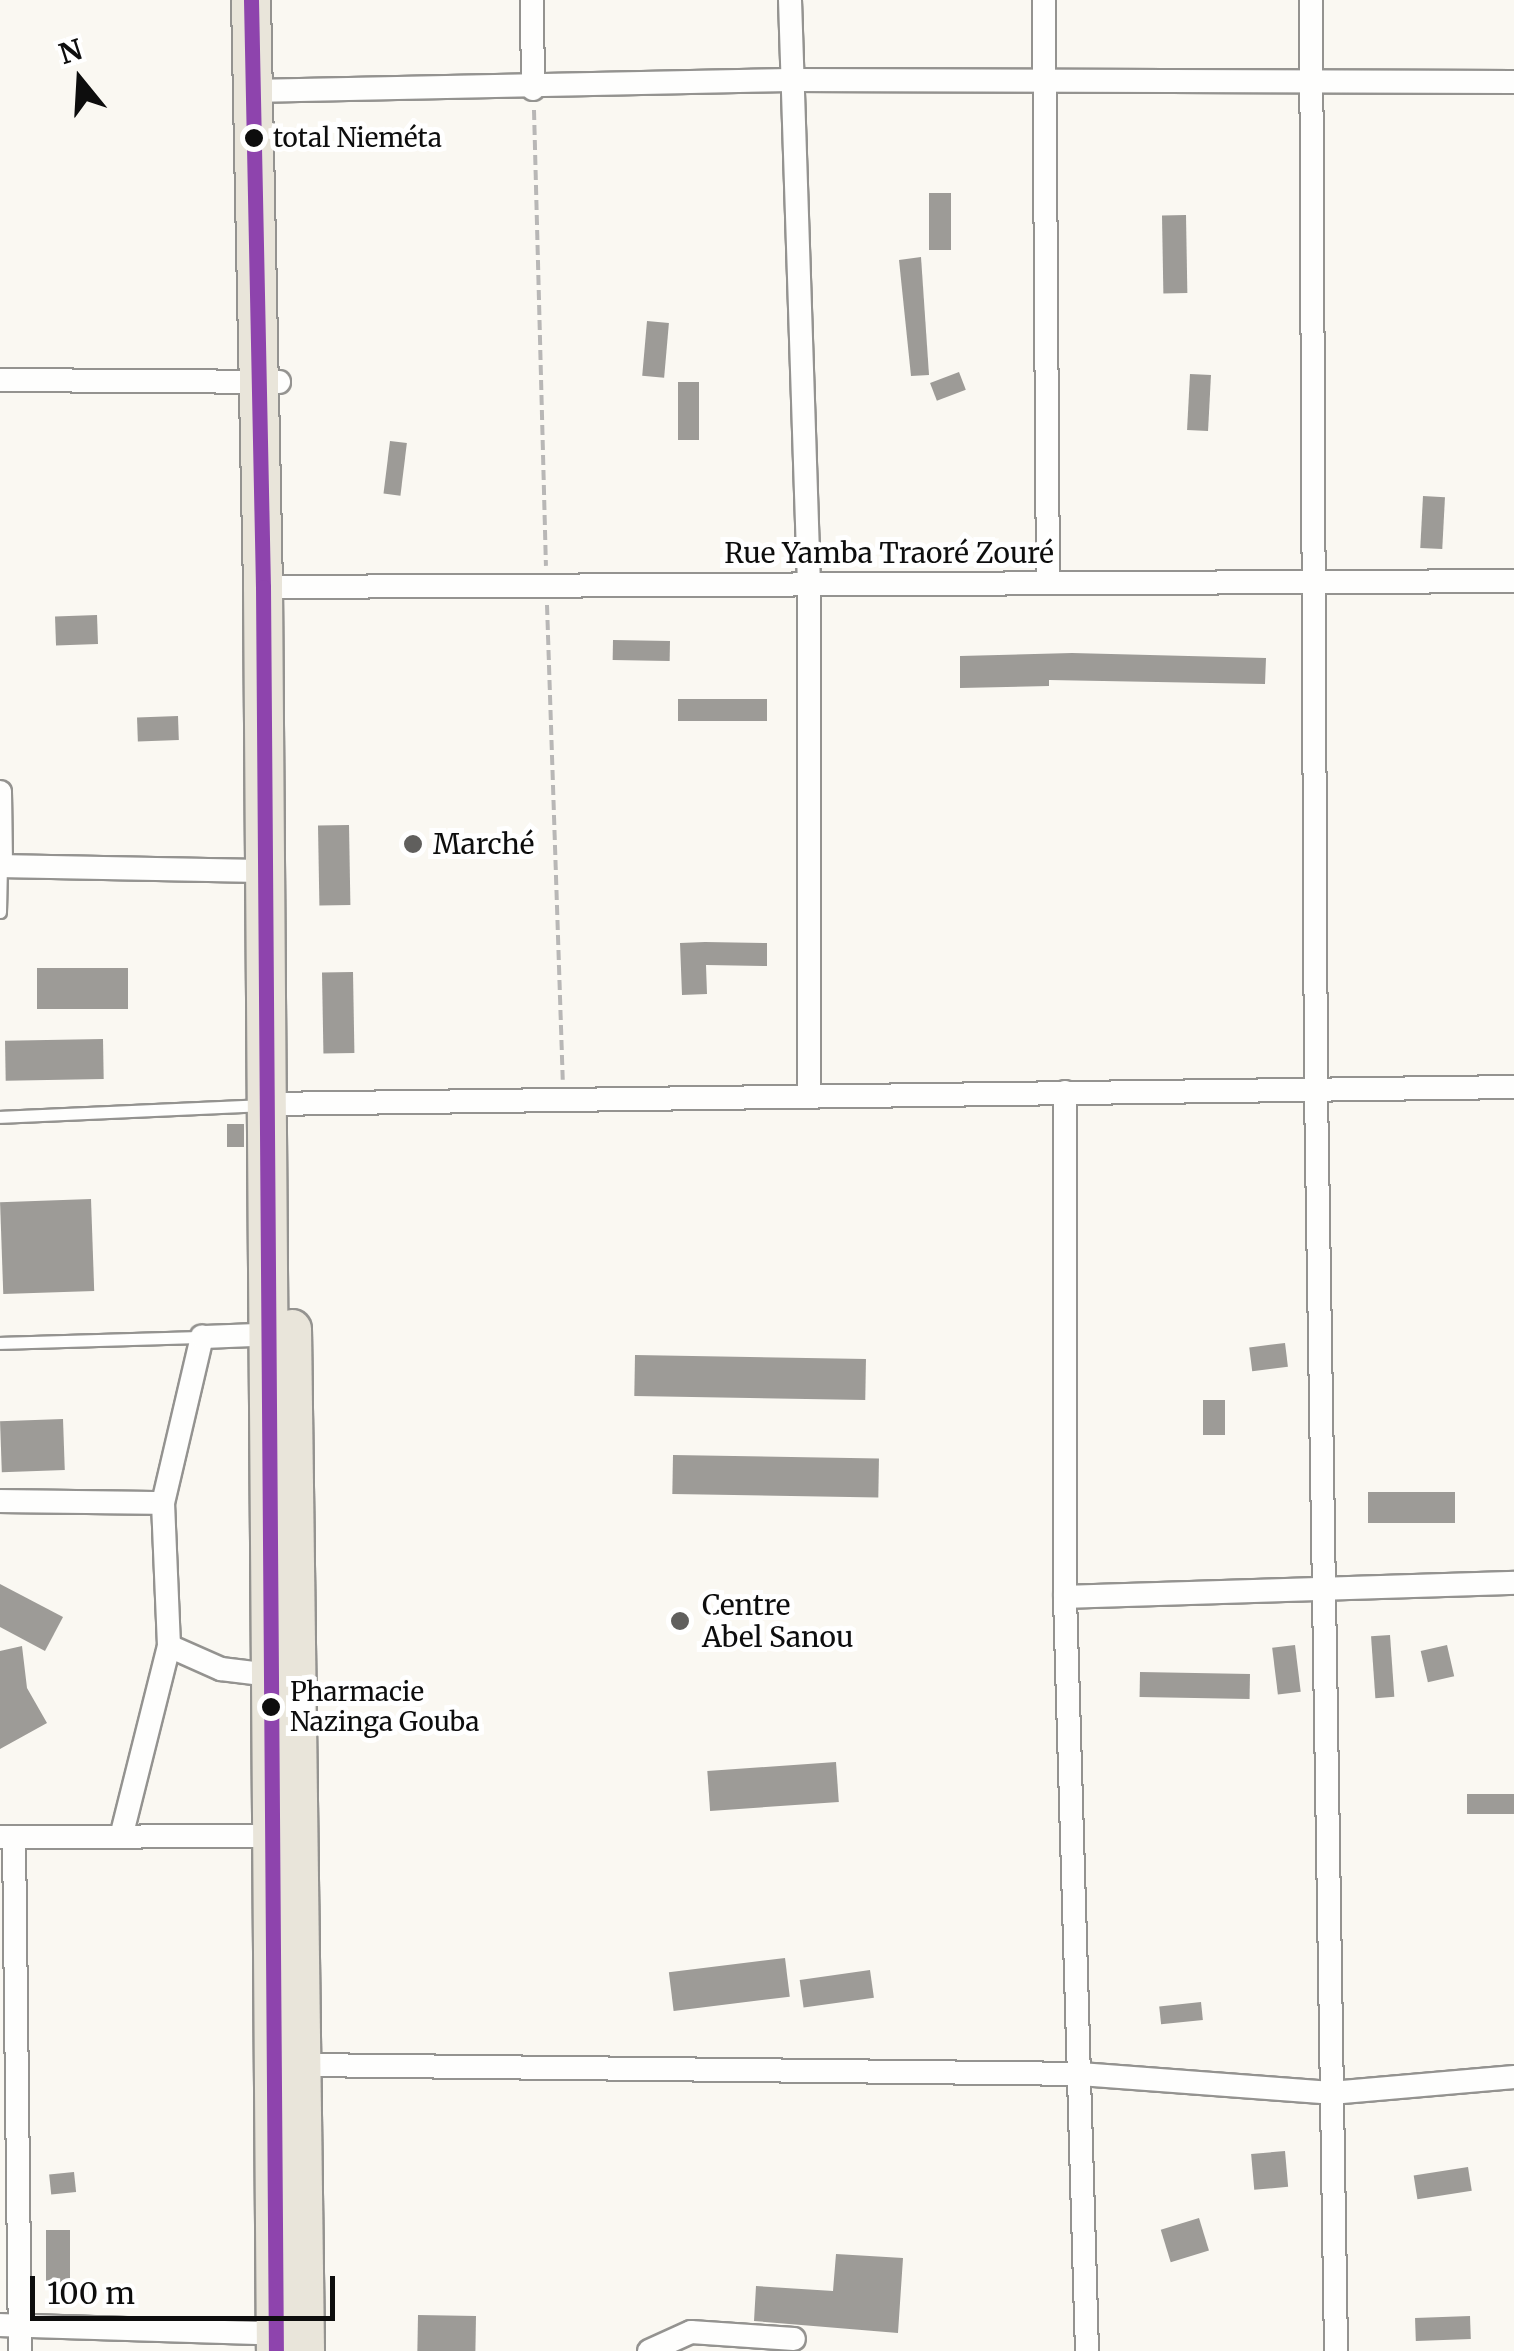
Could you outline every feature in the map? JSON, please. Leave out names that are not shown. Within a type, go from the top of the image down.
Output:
[{"type":"main road","points":[[251,0],[264,90],[273,586],[290,2342]]},
{"type":"main road","points":[[264,90],[275,0]]},
{"type":"main road","points":[[273,586],[262,871],[278,1104]]},
{"type":"main road","points":[[286,1836],[304,2065],[290,2342]]},
{"type":"street","points":[[532,0],[533,89]]},
{"type":"street","points":[[790,0],[809,585],[809,1097]]},
{"type":"street","points":[[1044,0],[1048,583]]},
{"type":"street","points":[[1311,0],[1316,1090],[1328,1588],[1336,2351]]},
{"type":"street","points":[[264,90],[533,89],[790,80],[1312,77],[1514,82]]},
{"type":"street","points":[[0,380],[269,381]]},
{"type":"street","name":"Rue Yamba Traoré Zouré","points":[[273,586],[1311,586],[1514,580]]},
{"type":"street","points":[[0,792],[0,866],[262,871]]},
{"type":"street","points":[[278,1104],[1514,1087]]},
{"type":"street","points":[[1065,1092],[1065,1597],[1087,2351]]},
{"type":"street","points":[[121,1837],[169,1646],[163,1503],[202,1336],[280,1334]]},
{"type":"street","points":[[0,1501],[163,1503]]},
{"type":"street","points":[[1065,1597],[1514,1583]]},
{"type":"street","points":[[169,1646],[222,1669],[283,1676]]},
{"type":"street","points":[[20,2351],[10,2325],[7,1837],[286,1836]]},
{"type":"street","points":[[304,2065],[1080,2074],[1331,2093],[1514,2076]]},
{"type":"street","points":[[10,2325],[290,2342]]},
{"type":"street","points":[[648,2351],[691,2332],[794,2339]]},
{"type":"lane","points":[[0,866],[0,912]]},
{"type":"lane","points":[[0,1117],[278,1104]]},
{"type":"lane","points":[[0,1343],[202,1336]]},
{"type":"building","points":[[929,193],[951,193],[951,250],[929,250]]},
{"type":"building","points":[[1162,215],[1186,215],[1187,293],[1163,293]]},
{"type":"building","points":[[921,257],[929,375],[911,376],[899,260]]},
{"type":"building","points":[[647,321],[669,323],[664,378],[642,376]]},
{"type":"building","points":[[959,372],[966,390],[937,401],[930,383]]},
{"type":"building","points":[[1190,374],[1211,375],[1208,431],[1187,430]]},
{"type":"building","points":[[678,382],[699,382],[699,440],[678,440]]},
{"type":"building","points":[[390,441],[407,443],[400,496],[384,494]]},
{"type":"building","points":[[1423,496],[1445,497],[1442,549],[1420,548]]},
{"type":"building","points":[[97,615],[98,644],[56,645],[55,616]]},
{"type":"building","points":[[613,640],[670,641],[670,661],[613,660]]},
{"type":"building","points":[[1072,653],[1266,658],[1265,684],[1049,680],[1049,686],[960,688],[960,656]]},
{"type":"building","points":[[678,699],[767,699],[767,721],[678,721]]},
{"type":"building","points":[[178,716],[179,740],[138,741],[137,717]]},
{"type":"building","points":[[349,825],[350,905],[319,906],[318,826]]},
{"type":"building","points":[[680,943],[767,943],[767,966],[706,965],[707,994],[682,995]]},
{"type":"building","points":[[37,968],[128,968],[128,1009],[37,1009]]},
{"type":"building","points":[[353,972],[354,1053],[323,1054],[322,973]]},
{"type":"building","points":[[103,1039],[104,1079],[6,1081],[5,1041]]},
{"type":"building","points":[[227,1124],[244,1124],[244,1147],[227,1147]]},
{"type":"building","points":[[91,1199],[94,1291],[3,1294],[0,1202]]},
{"type":"building","points":[[1285,1343],[1288,1367],[1252,1371],[1249,1347]]},
{"type":"building","points":[[635,1355],[866,1359],[865,1400],[634,1396]]},
{"type":"building","points":[[1203,1400],[1225,1400],[1225,1435],[1203,1435]]},
{"type":"building","points":[[63,1419],[65,1470],[2,1472],[0,1421]]},
{"type":"building","points":[[673,1455],[879,1459],[878,1498],[672,1494]]},
{"type":"building","points":[[1368,1492],[1455,1492],[1455,1523],[1368,1523]]},
{"type":"building","points":[[0,1584],[63,1617],[45,1651],[0,1627]]},
{"type":"building","points":[[1390,1635],[1394,1697],[1375,1698],[1371,1636]]},
{"type":"building","points":[[1295,1645],[1301,1692],[1278,1694],[1272,1648]]},
{"type":"building","points":[[1447,1645],[1454,1676],[1428,1682],[1421,1651]]},
{"type":"building","points":[[22,1646],[27,1688],[47,1723],[0,1749],[0,1651]]},
{"type":"building","points":[[1140,1672],[1250,1674],[1250,1699],[1140,1697]]},
{"type":"building","points":[[836,1762],[839,1802],[710,1811],[707,1771]]},
{"type":"building","points":[[1467,1794],[1514,1794],[1514,1814],[1467,1814]]},
{"type":"building","points":[[785,1958],[790,1997],[674,2011],[669,1972]]},
{"type":"building","points":[[870,1970],[874,1998],[804,2008],[800,1980]]},
{"type":"building","points":[[1201,2002],[1203,2020],[1161,2024],[1159,2006]]},
{"type":"building","points":[[1285,2151],[1288,2187],[1254,2190],[1251,2154]]},
{"type":"building","points":[[1468,2167],[1472,2191],[1417,2199],[1414,2176]]},
{"type":"building","points":[[74,2172],[76,2192],[51,2195],[49,2175]]},
{"type":"building","points":[[1199,2218],[1209,2251],[1171,2262],[1161,2230]]},
{"type":"building","points":[[46,2230],[70,2230],[70,2288],[46,2288]]},
{"type":"building","points":[[836,2254],[903,2258],[898,2333],[754,2321],[756,2286],[833,2291]]},
{"type":"building","points":[[418,2315],[476,2316],[475,2351],[417,2351]]},
{"type":"building","points":[[1470,2316],[1471,2339],[1416,2341],[1415,2318]]},
{"type":"transit line","points":[[251,0],[263,587],[276,2351]]},
{"type":"place","name":"total Nieméta","points":[[254,138]]},
{"type":"place","name":"Marché","points":[[413,844]]},
{"type":"place","name":"Centre Abel Sanou","points":[[680,1621]]},
{"type":"place","name":"Pharmacie Nazinga Gouba","points":[[271,1707]]}]
